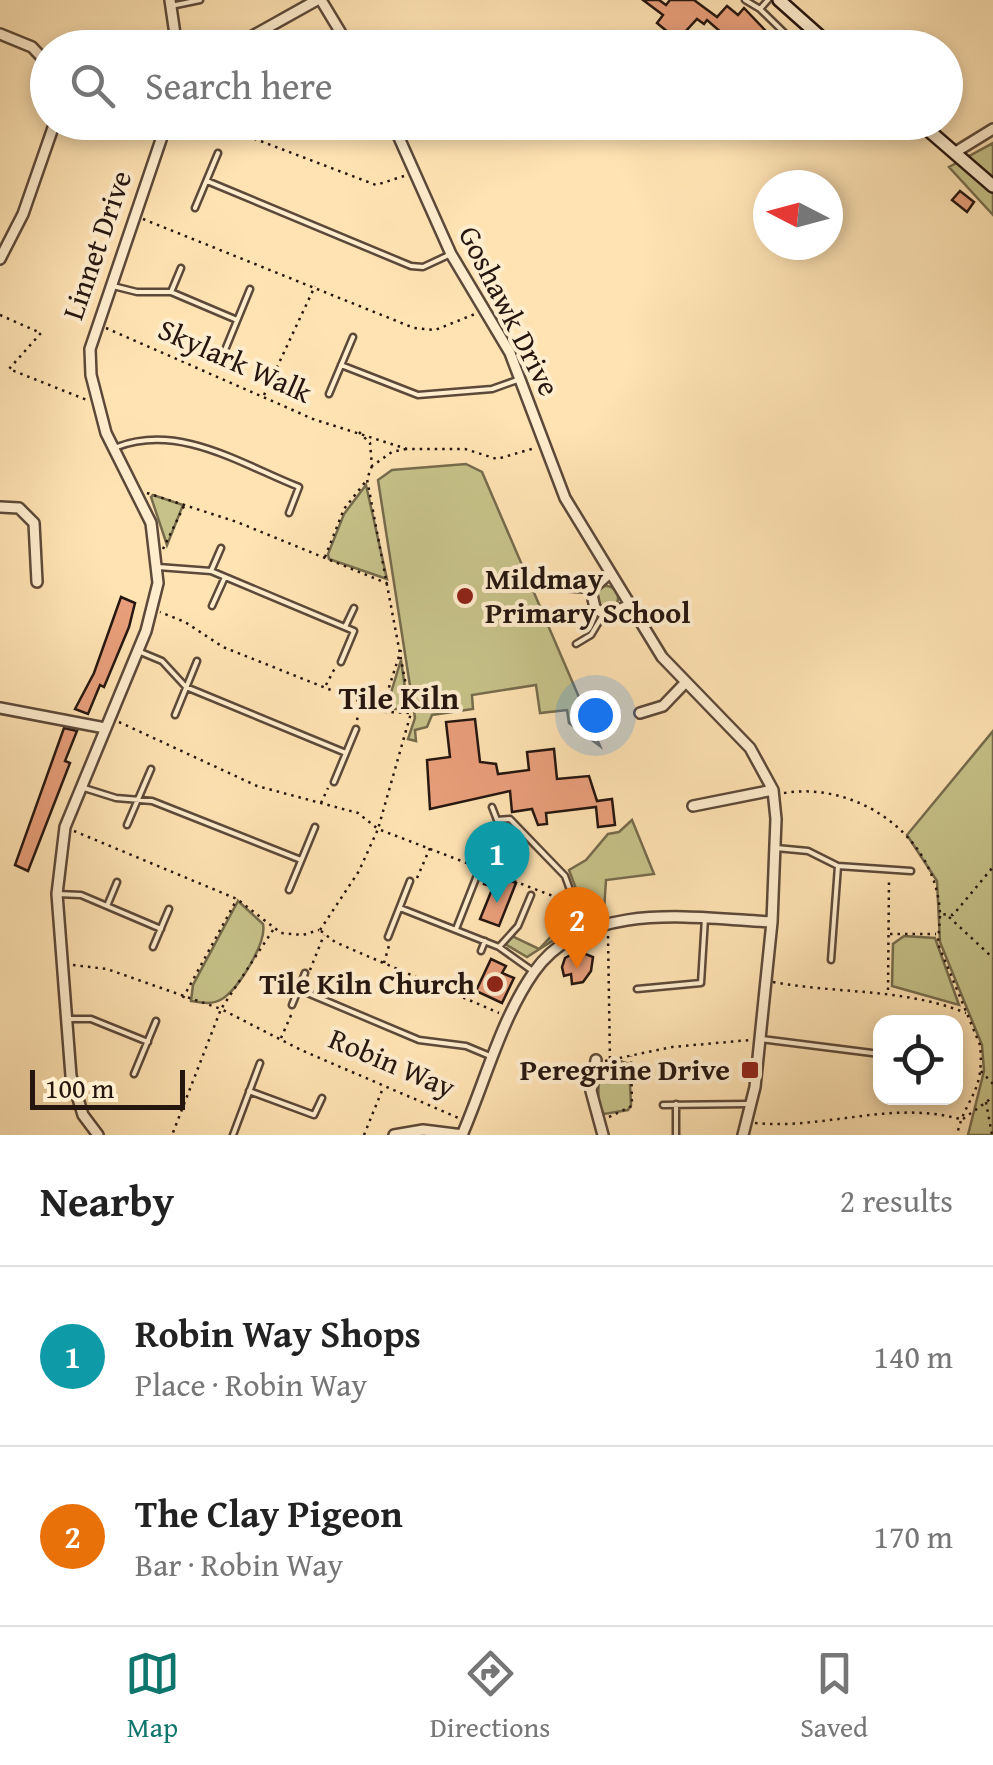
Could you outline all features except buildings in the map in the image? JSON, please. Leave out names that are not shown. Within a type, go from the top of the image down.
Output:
[{"type":"main road","points":[[779,0],[813,30]]},
{"type":"main road","points":[[939,140],[993,186]]},
{"type":"street","points":[[265,30],[319,0],[338,30]]},
{"type":"street","points":[[170,3],[174,30]]},
{"type":"street","points":[[0,34],[30,46]]},
{"type":"street","points":[[954,153],[993,130]]},
{"type":"street","points":[[0,259],[23,214],[49,140]]},
{"type":"street","name":"Linnet Drive","points":[[98,1135],[76,1096],[57,894],[65,827],[154,611],[158,568],[157,550],[141,496],[113,449],[90,363],[96,324],[161,140]]},
{"type":"street","name":"Goshawk Drive","points":[[400,140],[451,254],[486,310],[520,379],[565,498],[629,605],[685,683],[750,748],[773,793],[776,848],[767,982],[752,1104],[743,1135]]},
{"type":"street","points":[[0,506],[19,508],[34,523],[37,582]]},
{"type":"street","points":[[610,574],[591,590],[595,608],[603,614],[629,605]]},
{"type":"street","points":[[640,714],[664,706],[685,683]]},
{"type":"street","points":[[0,708],[106,728]]},
{"type":"street","points":[[693,806],[773,793]]},
{"type":"street","name":"Robin Way","points":[[462,1135],[510,1018],[548,954],[585,931],[607,924],[705,918],[772,922]]},
{"type":"street","points":[[596,1060],[592,1091],[602,1135]]},
{"type":"street","points":[[394,1135],[423,1130],[462,1135]]},
{"type":"lane","points":[[170,3],[200,0]]},
{"type":"lane","points":[[745,0],[782,30]]},
{"type":"lane","points":[[760,9],[768,0]]},
{"type":"lane","points":[[196,208],[218,153]]},
{"type":"lane","points":[[207,180],[410,266],[423,267],[451,254]]},
{"type":"lane","points":[[170,292],[180,268]]},
{"type":"lane","points":[[109,284],[137,292],[170,292],[237,320]]},
{"type":"lane","points":[[225,350],[250,289]]},
{"type":"lane","points":[[329,394],[353,338]]},
{"type":"lane","points":[[342,366],[418,395],[492,388],[520,379]]},
{"type":"lane","points":[[113,449],[144,438],[178,439],[299,486],[289,513]]},
{"type":"lane","points":[[211,571],[220,548]]},
{"type":"lane","points":[[158,568],[211,571],[354,631],[341,662]]},
{"type":"lane","points":[[212,606],[225,577]]},
{"type":"lane","points":[[545,587],[591,590]]},
{"type":"lane","points":[[345,627],[354,608]]},
{"type":"lane","points":[[576,644],[590,635],[603,614]]},
{"type":"lane","points":[[138,651],[162,662],[186,688],[346,753]]},
{"type":"lane","points":[[174,714],[196,661]]},
{"type":"lane","points":[[334,782],[356,729]]},
{"type":"lane","points":[[127,825],[150,769]]},
{"type":"lane","points":[[81,787],[105,796],[138,798],[301,860]]},
{"type":"lane","points":[[492,807],[498,820],[510,819],[560,868],[585,931]]},
{"type":"lane","points":[[289,890],[315,828]]},
{"type":"lane","points":[[776,848],[808,851],[838,866],[911,871]]},
{"type":"lane","points":[[831,960],[838,866]]},
{"type":"lane","points":[[456,930],[478,873]]},
{"type":"lane","points":[[388,937],[410,881]]},
{"type":"lane","points":[[107,906],[117,882]]},
{"type":"lane","points":[[57,894],[81,895],[161,929]]},
{"type":"lane","points":[[499,947],[518,926],[531,895]]},
{"type":"lane","points":[[400,908],[499,947],[534,972]]},
{"type":"lane","points":[[153,948],[169,909]]},
{"type":"lane","points":[[637,989],[701,982],[705,918]]},
{"type":"lane","points":[[481,951],[485,941]]},
{"type":"lane","points":[[292,1005],[305,974]]},
{"type":"lane","points":[[298,989],[419,1040],[466,1046],[495,1058]]},
{"type":"lane","points":[[66,1019],[91,1019],[148,1042]]},
{"type":"lane","points":[[134,1074],[156,1021]]},
{"type":"lane","points":[[761,1038],[873,1053]]},
{"type":"lane","points":[[232,1135],[260,1063]]},
{"type":"lane","points":[[249,1090],[314,1116],[322,1098]]},
{"type":"lane","points":[[676,1104],[676,1135]]},
{"type":"lane","points":[[663,1105],[752,1104]]},
{"type":"path","points":[[258,140],[376,185],[414,171]]},
{"type":"path","points":[[134,215],[424,331],[486,310]]},
{"type":"path","points":[[264,397],[315,286]]},
{"type":"path","points":[[0,315],[41,334],[9,369],[98,404]]},
{"type":"path","name":"Skylark Walk","points":[[96,324],[313,418],[407,450]]},
{"type":"path","points":[[324,559],[344,509],[372,466],[370,443],[358,431]]},
{"type":"path","name":"Skylark Walk","points":[[372,466],[392,452],[407,450],[465,449],[497,459],[546,444]]},
{"type":"path","points":[[367,479],[412,713]]},
{"type":"path","points":[[141,496],[150,492],[185,504],[390,584]]},
{"type":"path","points":[[157,550],[166,549],[185,504]]},
{"type":"path","points":[[382,710],[402,650]]},
{"type":"path","points":[[325,686],[333,668],[341,662]]},
{"type":"path","points":[[356,729],[362,702]]},
{"type":"path","points":[[321,804],[334,782]]},
{"type":"path","points":[[773,793],[819,790],[868,803],[904,836],[930,872],[940,914],[937,934],[980,1046],[981,1071],[974,1099],[957,1135]]},
{"type":"path","points":[[65,827],[237,898],[273,930],[303,936],[320,930],[359,871],[378,829]]},
{"type":"path","points":[[410,881],[417,878],[430,847]]},
{"type":"path","points":[[948,916],[957,911],[993,867]]},
{"type":"path","points":[[888,992],[890,870]]},
{"type":"path","points":[[183,999],[237,898]]},
{"type":"path","points":[[940,914],[948,916],[993,958]]},
{"type":"path","points":[[607,924],[610,1062]]},
{"type":"path","points":[[172,1135],[222,1010],[273,930]]},
{"type":"path","points":[[320,930],[383,964],[510,1018]]},
{"type":"path","points":[[305,974],[325,934]]},
{"type":"path","points":[[890,934],[937,934]]},
{"type":"path","points":[[383,964],[391,944],[388,937]]},
{"type":"path","points":[[62,966],[107,969],[222,1010]]},
{"type":"path","points":[[767,982],[929,998],[966,1013]]},
{"type":"path","points":[[280,1039],[292,1005]]},
{"type":"path","name":"Robin Way","points":[[222,1010],[383,1087],[468,1122]]},
{"type":"path","points":[[596,1060],[610,1062],[631,1055],[761,1038]]},
{"type":"path","points":[[598,1121],[632,1106],[631,1055]]},
{"type":"path","points":[[981,1071],[993,1084]]},
{"type":"path","points":[[364,1135],[383,1087]]},
{"type":"path","points":[[747,1122],[799,1126],[886,1110],[967,1120],[993,1097]]},
{"type":"path","points":[[986,1102],[992,1135]]},
{"type":"shaded area","points":[[993,143],[993,215],[949,167]]},
{"type":"shaded area","points":[[466,464],[482,472],[600,746],[569,723],[567,710],[540,713],[536,685],[472,695],[473,709],[432,715],[427,727],[415,730],[416,741],[408,739],[415,718],[378,480],[392,470]]},
{"type":"shaded area","points":[[366,485],[387,579],[329,559],[344,514]]},
{"type":"shaded area","points":[[151,497],[183,505],[167,545]]},
{"type":"shaded area","points":[[606,586],[618,598],[606,610],[594,598]]},
{"type":"shaded area","points":[[401,660],[408,709],[386,709]]},
{"type":"shaded area","points":[[993,731],[993,1135],[968,1135],[984,1071],[982,1045],[940,942],[937,881],[907,835]]},
{"type":"shaded area","points":[[632,820],[654,874],[606,880],[604,911],[581,902],[569,870],[586,860],[608,834],[619,832]]},
{"type":"shaded area","points":[[238,901],[263,924],[256,953],[229,994],[211,1003],[191,1001],[193,985]]},
{"type":"shaded area","points":[[567,904],[571,929],[527,957],[505,944],[512,936],[539,949],[557,930]]},
{"type":"shaded area","points":[[904,936],[935,938],[959,1005],[892,986],[893,944]]},
{"type":"shaded area","points":[[620,1061],[629,1064],[631,1105],[628,1110],[604,1114],[598,1106],[599,1075]]},
{"type":"place","name":"Mildmay Primary School","points":[[465,596]]},
{"type":"place","name":"Robin Way Shops","points":[[497,903]]},
{"type":"place","name":"The Clay Pigeon","points":[[577,969]]},
{"type":"place","name":"Tile Kiln Church","points":[[495,984]]},
{"type":"place","name":"Peregrine Drive","points":[[750,1070]]},
{"type":"district","name":"Tile Kiln","points":[[399,698]]}]
